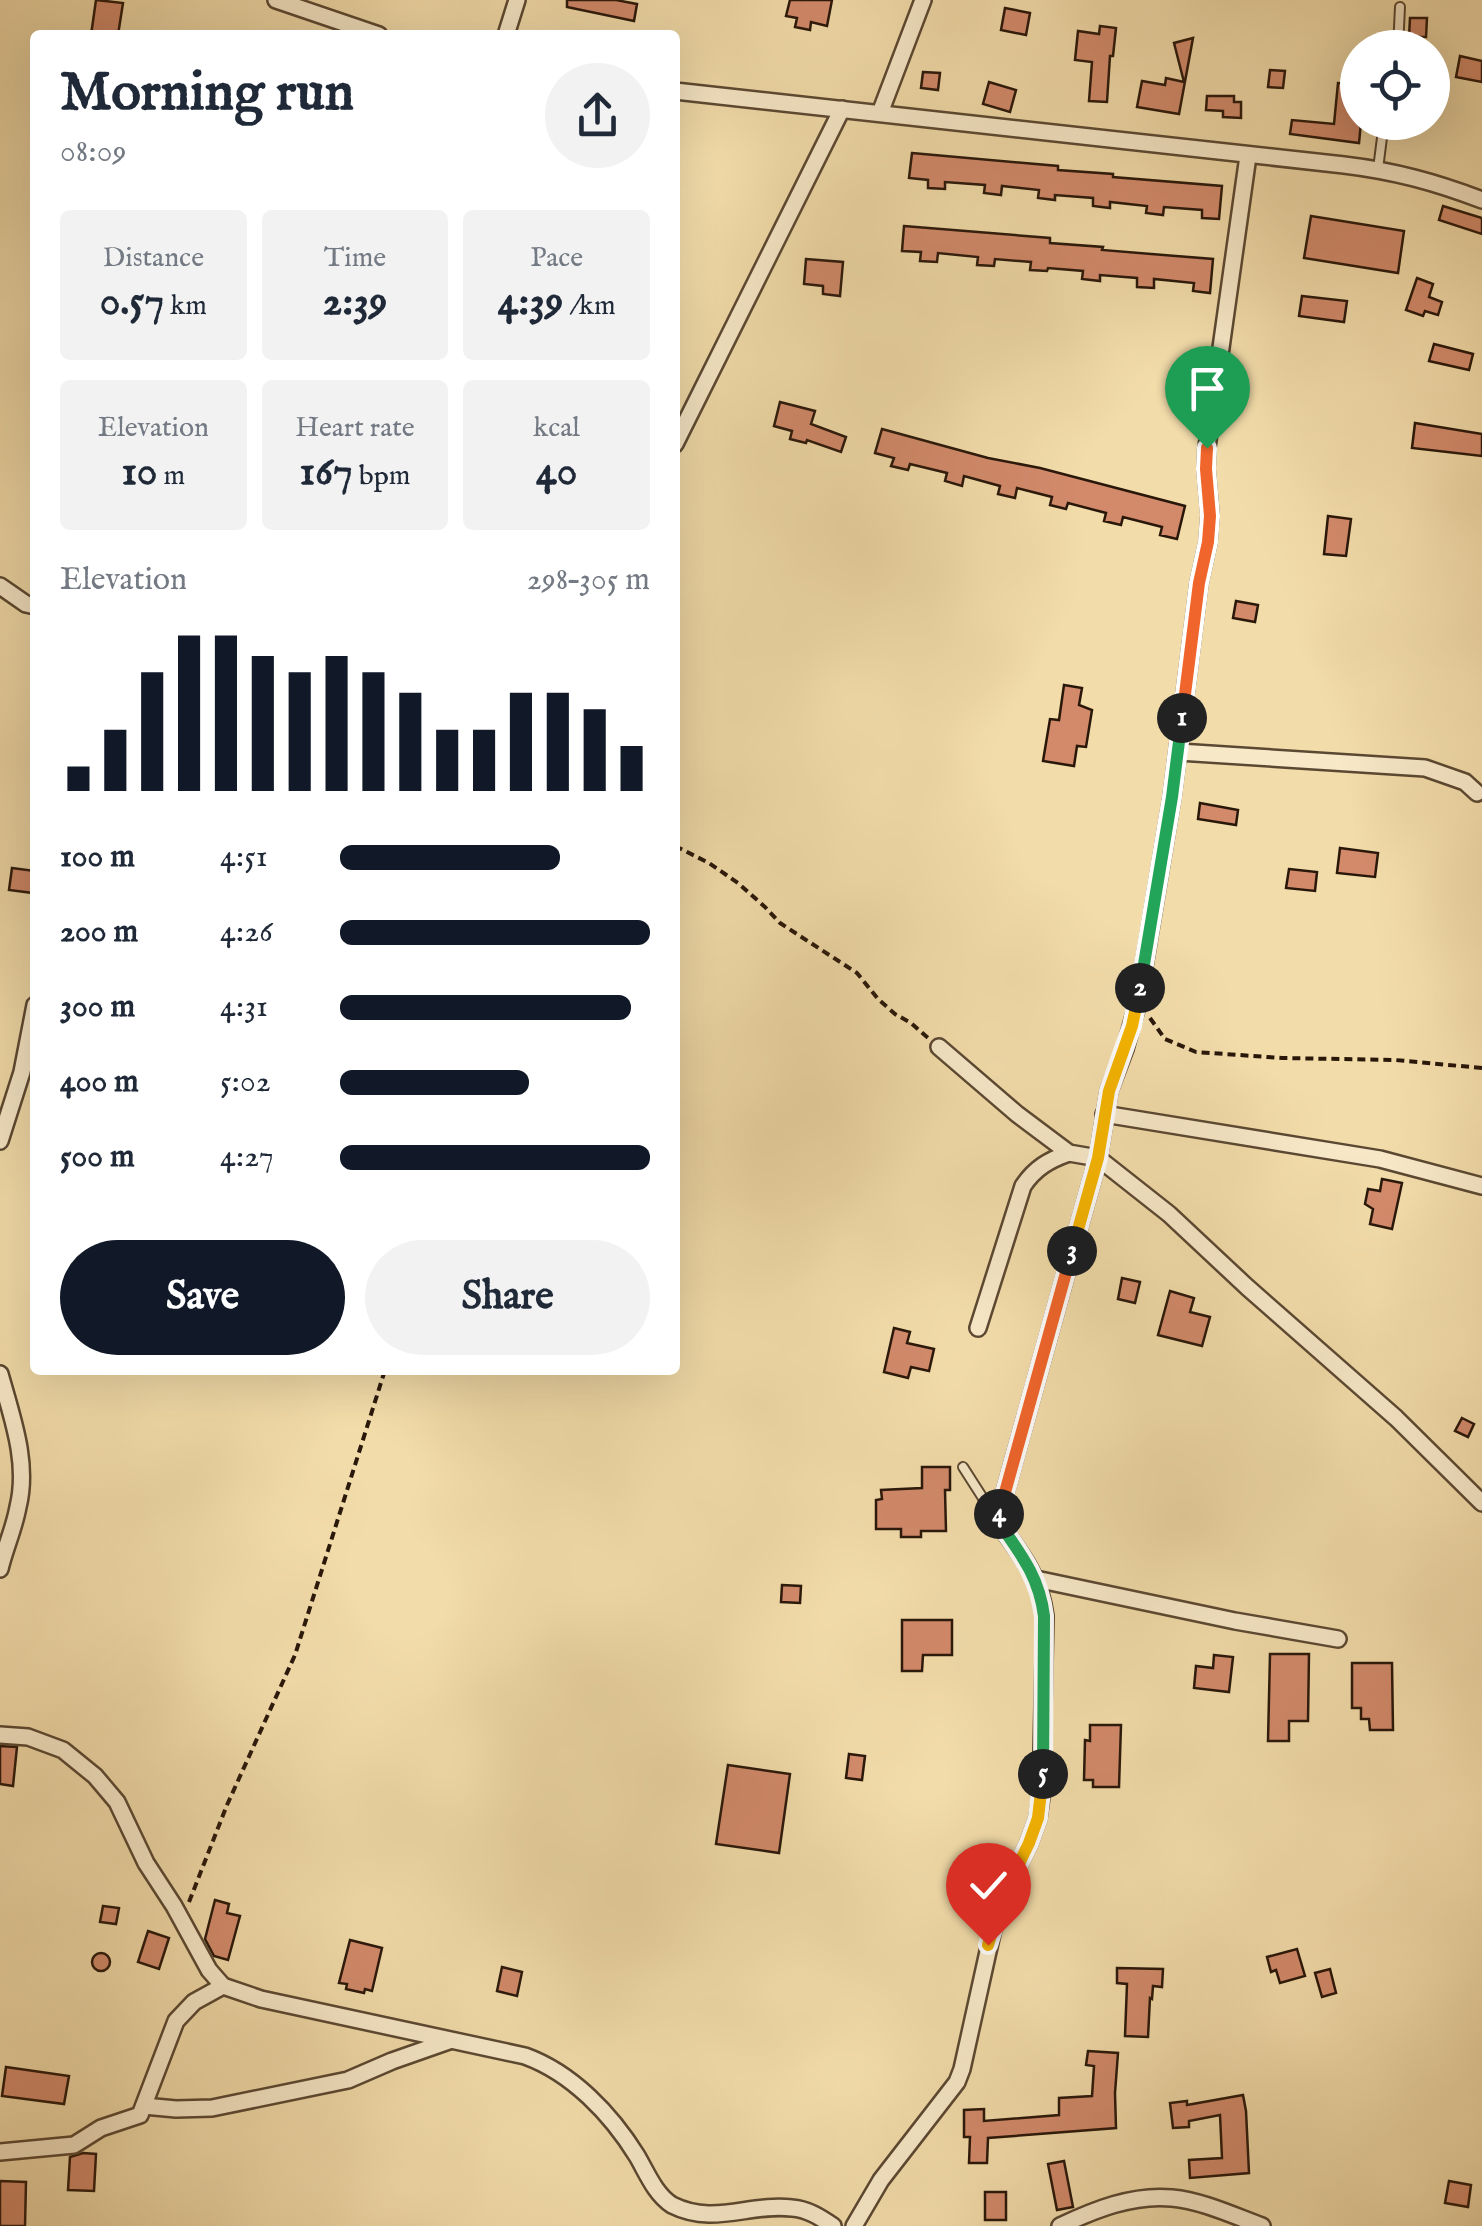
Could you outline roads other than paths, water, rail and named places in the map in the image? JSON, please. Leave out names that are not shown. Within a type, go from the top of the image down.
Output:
[{"type":"street","points":[[276,0],[364,30]]},
{"type":"street","points":[[508,30],[517,0]]},
{"type":"street","points":[[880,113],[923,0]]},
{"type":"street","points":[[680,92],[1378,169],[1426,179],[1482,200]]},
{"type":"street","points":[[680,434],[842,109]]},
{"type":"street","points":[[854,2226],[881,2180],[957,2082],[995,1920],[1038,1818],[1043,1771],[1042,1594],[997,1520],[1098,1158],[1109,1091],[1138,1002],[1208,542],[1207,448],[1248,156]]},
{"type":"street","points":[[0,586],[30,605]]},
{"type":"street","points":[[1179,752],[1425,768],[1464,782],[1480,796]]},
{"type":"street","points":[[0,1141],[22,1072],[30,1031]]},
{"type":"street","points":[[939,1047],[1017,1114],[1070,1153],[1098,1158],[1169,1214],[1396,1418],[1482,1503]]},
{"type":"street","points":[[1104,1114],[1380,1159],[1482,1186]]},
{"type":"street","points":[[978,1328],[1024,1186],[1041,1166],[1070,1153]]},
{"type":"street","points":[[0,1374],[16,1434],[22,1478],[19,1504],[0,1569]]},
{"type":"street","points":[[1036,1579],[1338,1639]]},
{"type":"street","points":[[0,1735],[28,1737],[63,1750],[95,1776],[117,1802],[146,1863],[222,1986],[546,2063],[617,2126],[654,2187],[669,2203],[688,2213],[714,2218],[791,2208],[812,2213],[833,2226]]},
{"type":"street","points":[[0,2152],[74,2145],[100,2128],[140,2114],[176,2020],[194,2002],[222,1986]]},
{"type":"street","points":[[144,2106],[212,2108],[348,2080],[452,2040]]},
{"type":"street","points":[[1060,2226],[1122,2203],[1175,2198],[1262,2226]]},
{"type":"lane","points":[[1399,30],[1400,7]]},
{"type":"lane","points":[[1378,169],[1382,140]]},
{"type":"lane","points":[[963,1467],[997,1520]]}]
